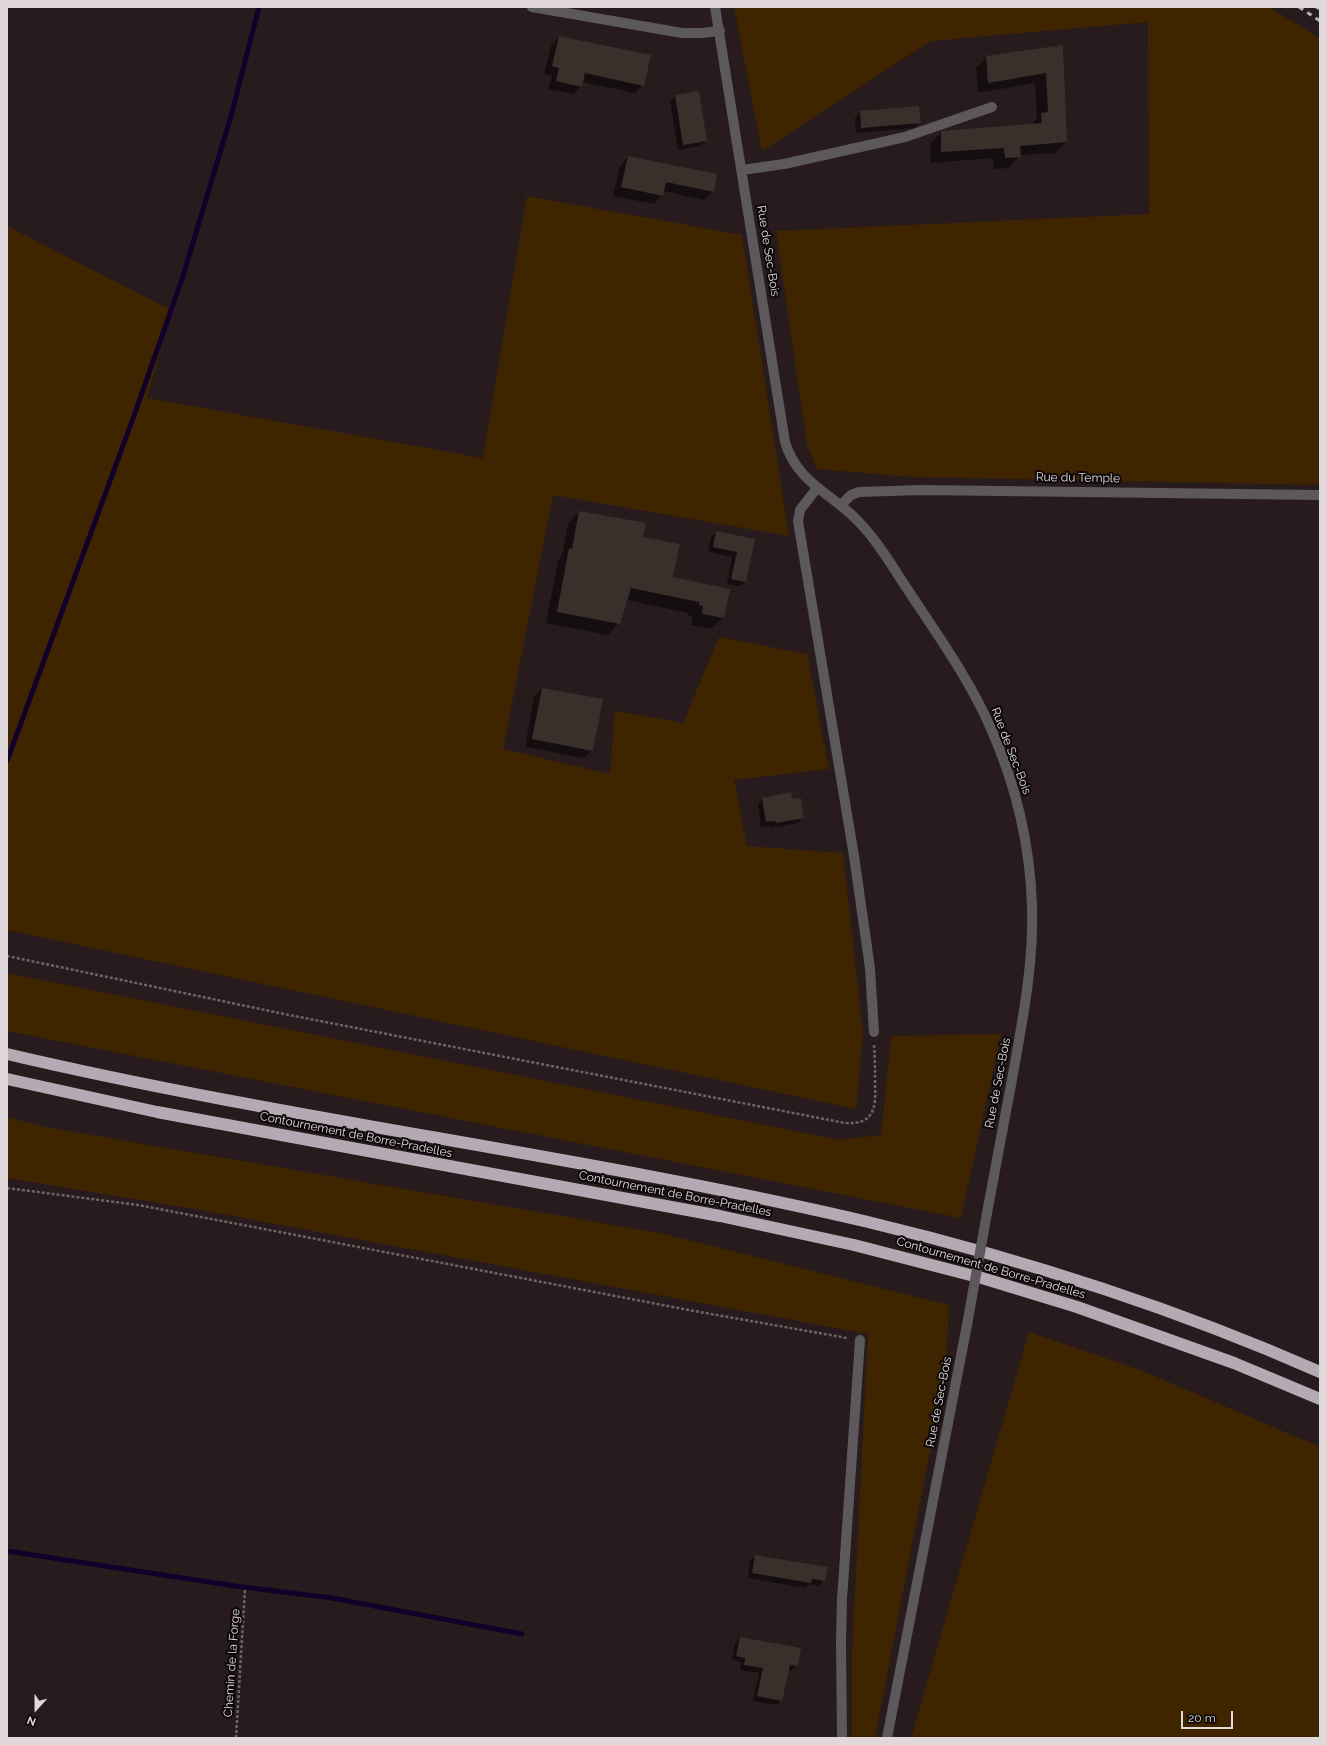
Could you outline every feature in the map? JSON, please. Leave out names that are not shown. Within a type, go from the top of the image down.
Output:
[{"type":"highway","points":[[7,1054],[175,1090],[670,1181],[869,1223],[979,1251],[1093,1286],[1188,1319],[1320,1372]]},
{"type":"highway","name":"Contournement de Borre-Pradelles","points":[[7,1079],[164,1114],[640,1200],[854,1244],[1004,1285],[1092,1312],[1227,1360],[1320,1399]]},
{"type":"street","points":[[532,7],[682,33],[720,31]]},
{"type":"street","name":"Rue de Sec-Bois","points":[[715,7],[785,442],[790,456],[800,472],[817,488],[841,505],[857,520],[880,548],[960,670],[974,694],[992,730],[1005,765],[1017,803],[1025,837],[1030,870],[1032,905],[1030,964],[1021,1033],[967,1325],[887,1738]]},
{"type":"street","points":[[742,170],[784,164],[897,139],[992,108]]},
{"type":"street","points":[[817,488],[800,510],[798,521],[866,938],[871,975],[874,1032]]},
{"type":"street","name":"Rue du Temple","points":[[841,505],[851,495],[859,492],[921,490],[1320,495]]},
{"type":"street","points":[[842,1738],[842,1606],[860,1340]]},
{"type":"path","points":[[7,956],[289,1015],[845,1123],[860,1122],[870,1116],[873,1110],[876,1097],[874,1032]]},
{"type":"path","points":[[7,1188],[95,1198],[160,1209],[694,1311],[860,1340]]},
{"type":"path","name":"Chemin de la Forge","points":[[236,1738],[245,1589]]},
{"type":"shaded area","points":[[734,7],[1270,7],[1320,39],[1320,485],[911,477],[817,469],[807,445],[776,231],[1149,214],[1148,22],[931,41],[762,151]]},
{"type":"shaded area","points":[[527,196],[742,235],[789,536],[553,495],[503,749],[610,774],[615,711],[683,723],[719,637],[807,654],[829,769],[734,780],[747,846],[843,853],[863,1034],[856,1109],[7,930],[7,738],[9,732],[7,731],[7,226],[171,310],[147,398],[483,458]]},
{"type":"shaded area","points":[[7,973],[840,1140],[881,1135],[891,1036],[1001,1034],[961,1218],[7,1031]]},
{"type":"shaded area","points":[[7,1117],[45,1127],[660,1233],[949,1305],[946,1367],[875,1738],[852,1738],[852,1653],[868,1334],[200,1210],[7,1178]]},
{"type":"shaded area","points":[[1029,1332],[1143,1371],[1320,1447],[1320,1738],[911,1738]]},
{"type":"building","points":[[559,36],[651,55],[644,86],[585,73],[582,87],[556,81],[559,68],[552,66]]},
{"type":"building","points":[[1063,45],[1067,142],[1020,146],[1021,157],[1005,158],[1004,148],[941,152],[941,131],[1042,123],[1041,113],[1048,112],[1046,73],[988,83],[986,56]]},
{"type":"building","points":[[699,91],[707,141],[683,145],[675,95]]},
{"type":"building","points":[[919,106],[921,123],[861,128],[860,111]]},
{"type":"building","points":[[628,156],[717,174],[714,192],[666,182],[663,196],[621,187]]},
{"type":"building","points":[[579,511],[646,523],[643,537],[680,544],[673,577],[730,589],[724,618],[702,614],[703,606],[699,605],[699,602],[631,588],[620,624],[557,612],[569,548],[572,549]]},
{"type":"building","points":[[716,531],[755,539],[746,582],[731,579],[737,552],[713,547]]},
{"type":"building","points":[[542,688],[603,699],[593,751],[532,739]]},
{"type":"building","points":[[791,792],[792,799],[801,798],[804,818],[776,823],[775,821],[766,822],[762,798]]},
{"type":"building","points":[[755,1555],[828,1567],[825,1581],[812,1579],[811,1583],[752,1573]]},
{"type":"building","points":[[740,1637],[801,1648],[798,1666],[790,1665],[782,1701],[757,1696],[763,1668],[744,1665],[745,1658],[736,1656]]},
{"type":"waterway","points":[[7,761],[135,413],[183,276],[231,116],[259,7]]},
{"type":"waterway","points":[[7,1551],[235,1586],[332,1598],[522,1634]]},
{"type":"railway","points":[[1299,7],[1320,21]]},
{"type":"railway","points":[[1316,7],[1320,9]]}]
